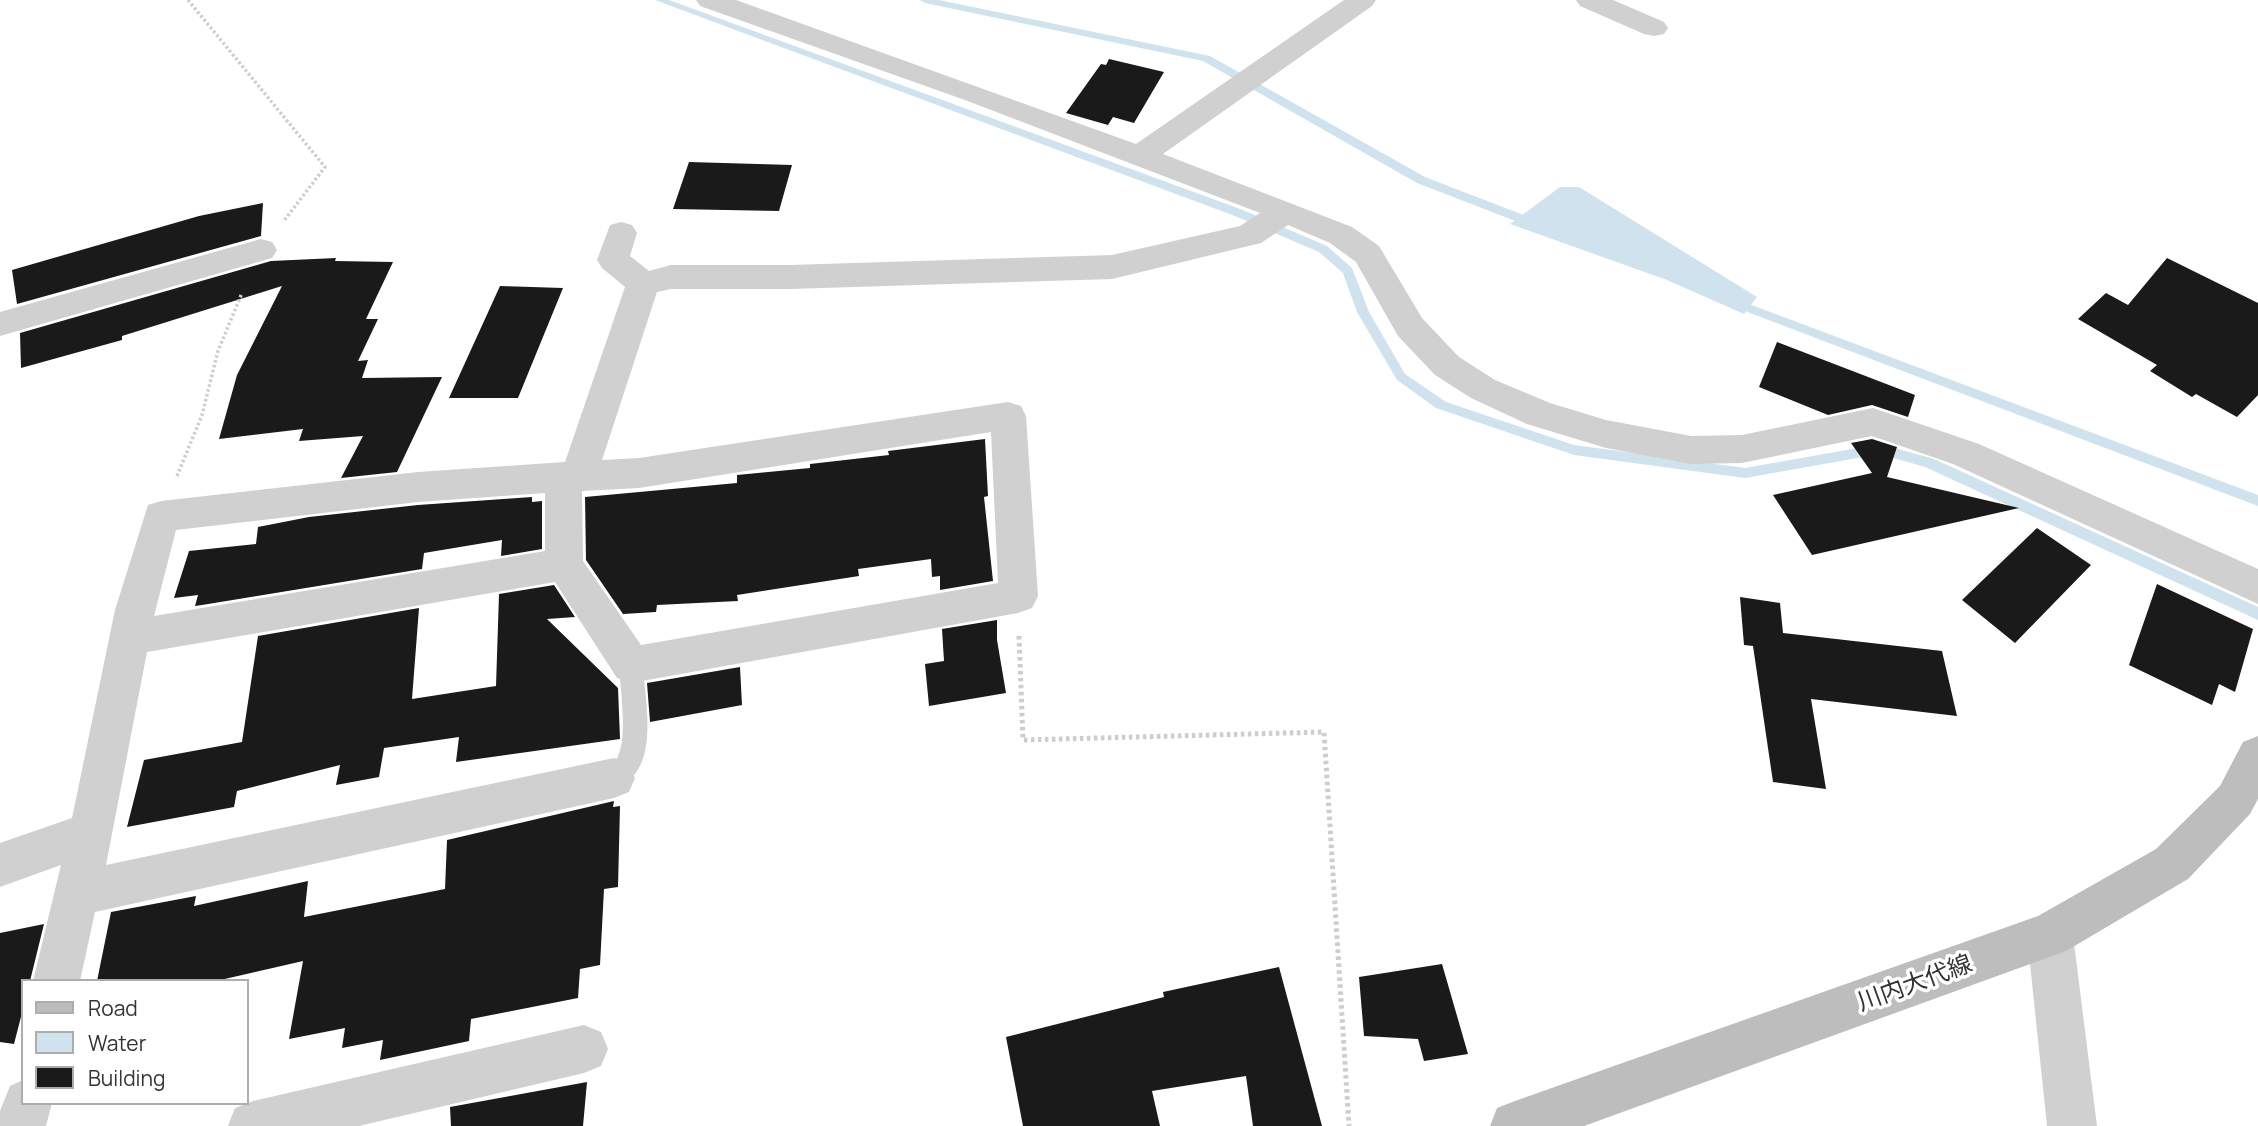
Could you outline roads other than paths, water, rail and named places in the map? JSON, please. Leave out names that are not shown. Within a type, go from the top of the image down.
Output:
[{"type":"main road","name":"川内大代線","points":[[1515,1126],[2050,935],[2172,864],[2235,800],[2258,756]]},
{"type":"street","points":[[710,0],[1139,156],[1269,222],[1341,235],[1368,254],[1410,327],[1447,366],[1483,389],[1540,414],[1606,434],[1691,450],[1742,449],[1873,422],[1966,454],[2258,587]]},
{"type":"street","points":[[1139,156],[1362,0]]},
{"type":"street","points":[[1590,0],[1654,28]]},
{"type":"street","points":[[643,284],[671,277],[790,277],[1112,267],[1269,222]]},
{"type":"street","points":[[621,233],[613,260],[643,284]]},
{"type":"street","points":[[0,324],[261,250]]},
{"type":"street","points":[[56,979],[91,833],[130,637],[161,516],[418,487],[571,476],[639,473],[1008,416],[1018,596],[631,665],[564,564],[571,476],[643,284]]},
{"type":"street","points":[[130,637],[564,564]]},
{"type":"street","points":[[76,894],[614,778]]},
{"type":"street","points":[[0,865],[91,833]]},
{"type":"street","points":[[2050,935],[2072,1126]]},
{"type":"street","points":[[253,1126],[584,1049]]},
{"type":"street","points":[[21,1126],[26,1105]]},
{"type":"lane","points":[[614,778],[629,764],[635,739],[631,665]]},
{"type":"water","points":[[1560,187],[1579,187],[1757,297],[1744,314],[1667,280],[1510,224]]},
{"type":"waterway","points":[[660,0],[1239,213],[1323,249],[1348,271],[1363,312],[1401,377],[1441,405],[1574,450],[1745,473],[1880,449],[1929,463],[2258,614]]},
{"type":"waterway","points":[[925,0],[1206,58],[1421,180],[1535,224]]},
{"type":"waterway","points":[[1733,302],[2258,501]]}]
